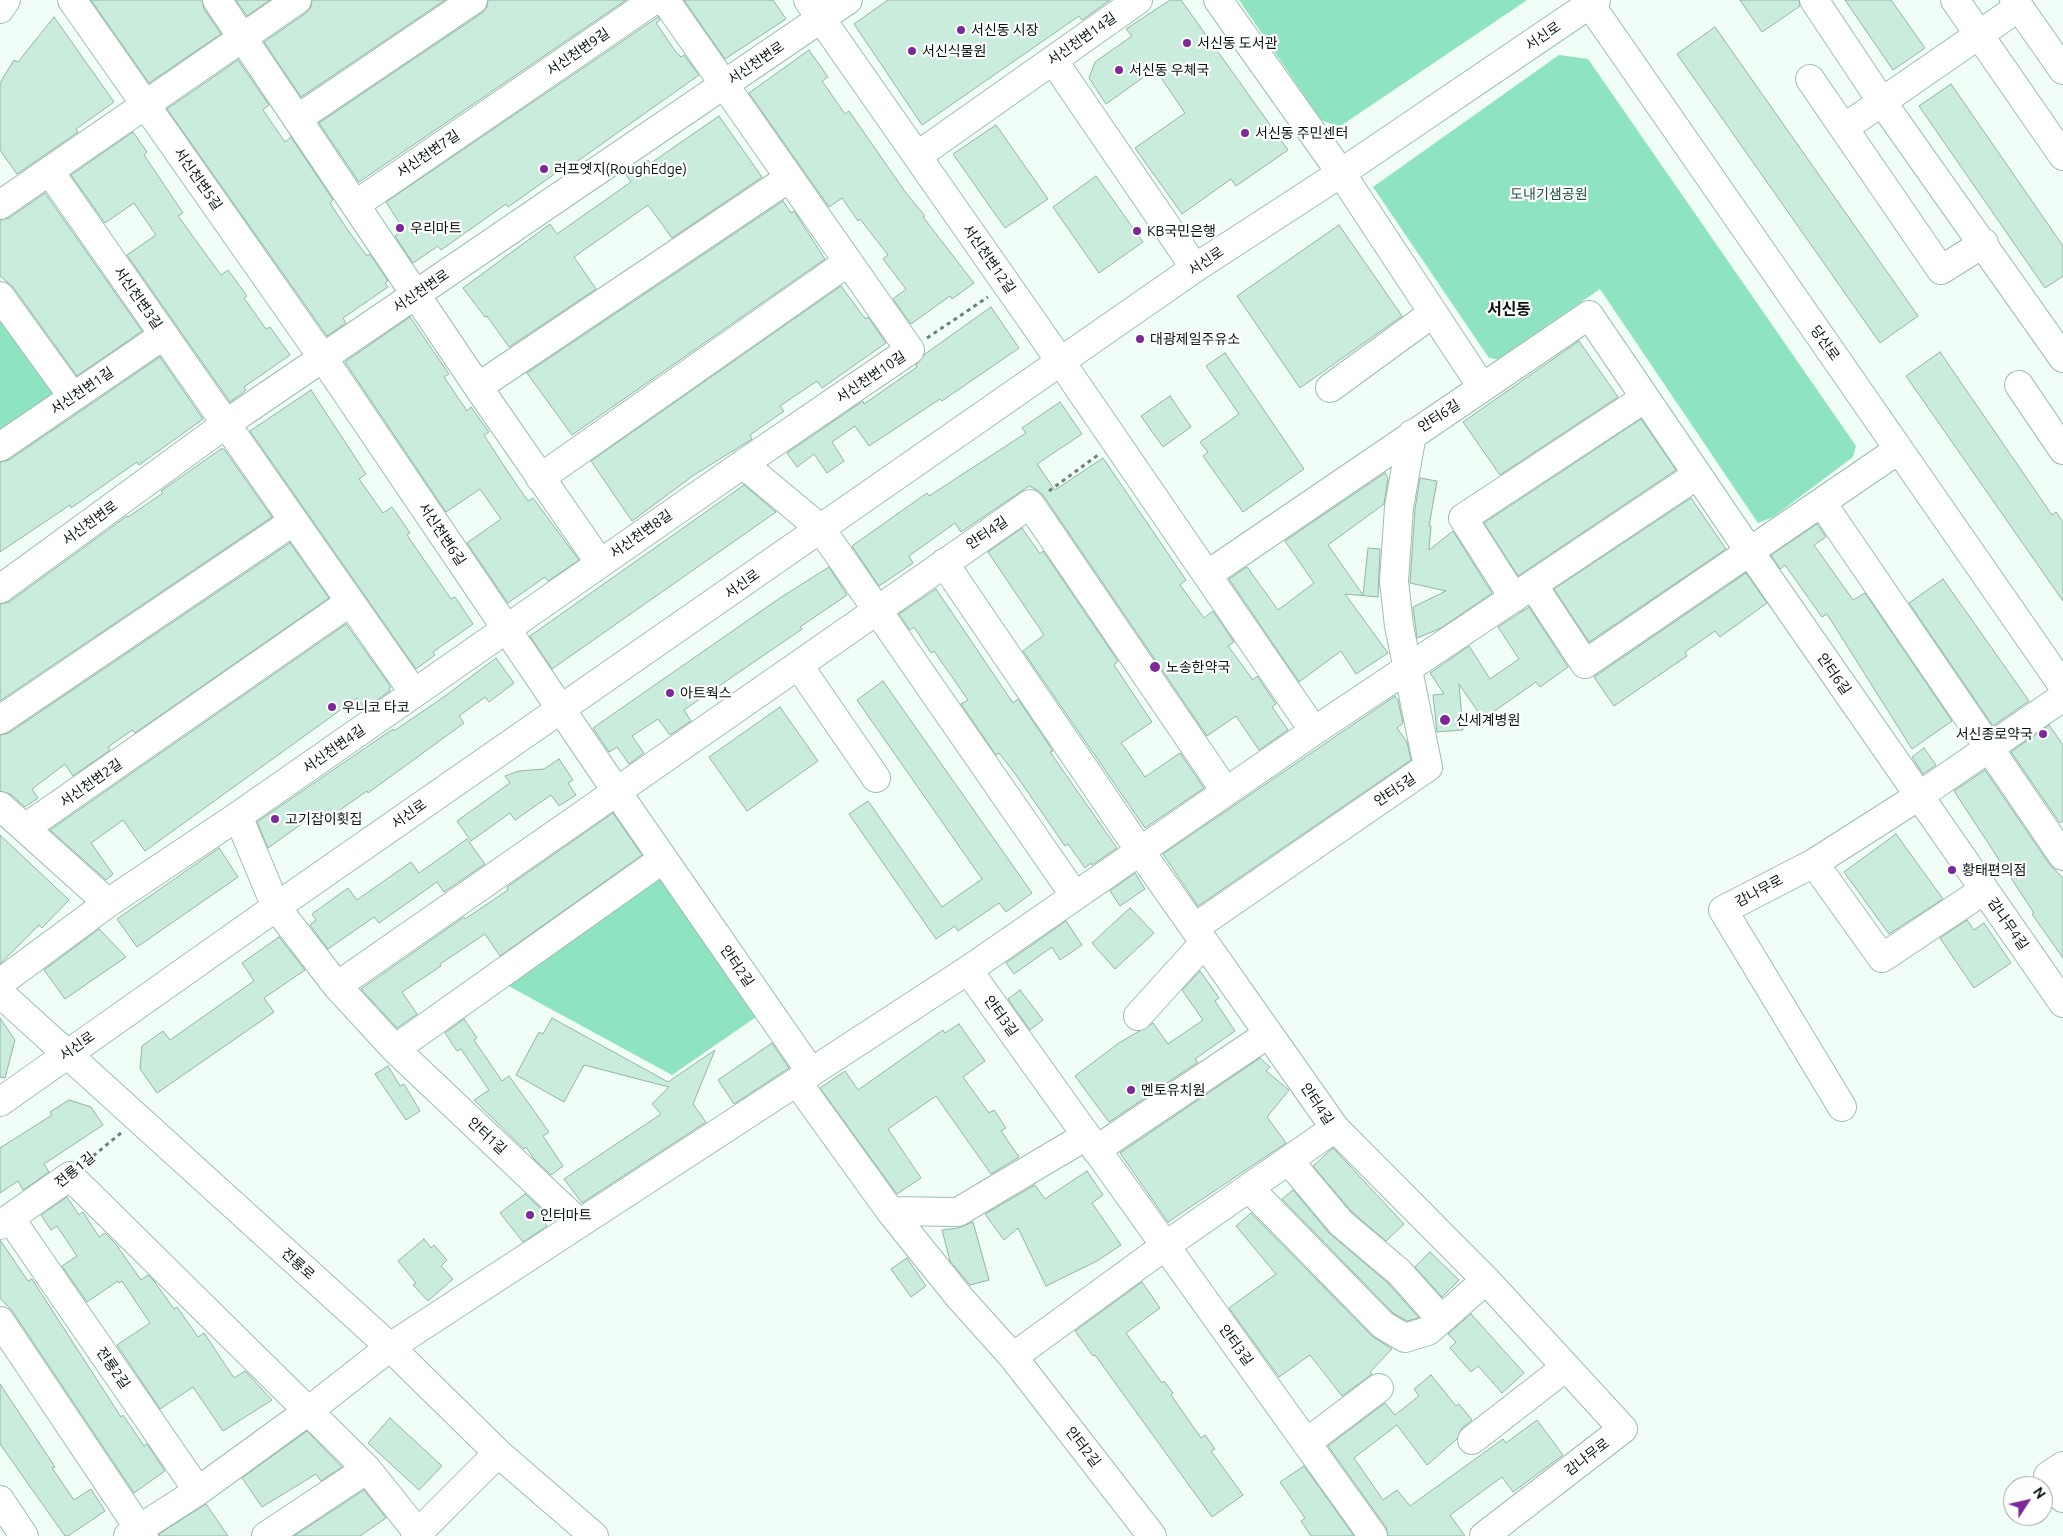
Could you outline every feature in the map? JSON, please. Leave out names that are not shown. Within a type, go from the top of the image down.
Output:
[{"type":"street","points":[[0,8],[6,0]]},
{"type":"street","name":"서신천변5길","points":[[72,0],[323,358]]},
{"type":"street","points":[[217,0],[416,295]]},
{"type":"street","points":[[0,205],[297,0]]},
{"type":"street","points":[[297,118],[473,0]]},
{"type":"street","name":"서신천변9길","points":[[501,104],[654,0]]},
{"type":"street","points":[[665,0],[724,85]]},
{"type":"street","name":"서신천변로","points":[[0,589],[227,423],[724,85],[814,9],[848,0]]},
{"type":"street","name":"서신천변14길","points":[[917,156],[1138,0]]},
{"type":"street","points":[[1218,0],[1340,173],[1482,387]]},
{"type":"street","points":[[1814,0],[1882,102],[1984,243],[2063,358]]},
{"type":"street","points":[[1955,0],[2063,156]]},
{"type":"street","name":"서신로","points":[[0,1102],[276,906],[561,710],[1195,268],[1340,173],[1591,1]]},
{"type":"street","name":"당산로","points":[[1591,1],[1898,450],[2063,686]]},
{"type":"street","points":[[1844,128],[1978,35],[2016,3],[2063,70]]},
{"type":"street","name":"서신천변12길","points":[[814,9],[1061,362]]},
{"type":"street","points":[[1052,60],[1195,268]]},
{"type":"street","points":[[1810,79],[1941,270],[1984,243]]},
{"type":"street","name":"서신천변10길","points":[[724,85],[910,350],[743,464]]},
{"type":"street","name":"서신천변7길","points":[[355,204],[501,104]]},
{"type":"street","name":"서신천변3길","points":[[50,172],[227,423]]},
{"type":"street","points":[[478,387],[789,178]]},
{"type":"street","points":[[540,478],[848,262]]},
{"type":"street","name":"서신천변8길","points":[[416,295],[600,563],[743,464]]},
{"type":"street","points":[[0,296],[73,397]]},
{"type":"street","points":[[1330,388],[1433,313]]},
{"type":"street","name":"안터6길","points":[[1207,575],[1589,314],[1697,475],[1919,796]]},
{"type":"street","name":"서신천변1길","points":[[0,448],[164,335]]},
{"type":"street","name":"서신천변6길","points":[[323,358],[561,710]]},
{"type":"street","points":[[1061,362],[1267,662],[1305,737]]},
{"type":"street","points":[[2019,386],[2063,450]]},
{"type":"street","points":[[1645,398],[1463,518],[1585,664],[1898,450]]},
{"type":"street","points":[[227,423],[414,693]]},
{"type":"street","name":"안터5길","points":[[1199,935],[1303,853],[1428,767],[1419,731],[1399,626],[1394,581],[1399,507],[1412,434]]},
{"type":"street","points":[[743,464],[821,529],[1075,896]]},
{"type":"street","points":[[0,1321],[137,1534],[307,1412],[390,1347],[968,970],[1408,667],[1697,475]]},
{"type":"street","points":[[1822,503],[2063,856]]},
{"type":"street","points":[[1030,504],[1226,792]]},
{"type":"street","name":"안터4길","points":[[1030,504],[944,562],[1140,851],[1335,1128],[1165,1246]]},
{"type":"street","points":[[0,720],[294,521]]},
{"type":"street","points":[[337,986],[799,666],[944,562]]},
{"type":"street","name":"서신천변4길","points":[[238,816],[600,563]]},
{"type":"street","name":"서신천변2길","points":[[25,828],[350,602]]},
{"type":"street","points":[[799,666],[876,778]]},
{"type":"street","name":"감나무로","points":[[1842,1107],[1723,910],[1814,863],[1919,796],[2063,697]]},
{"type":"street","name":"안터2길","points":[[561,710],[663,859],[890,1211],[960,1298],[1013,1357],[1152,1536]]},
{"type":"street","name":"감나무4길","points":[[1919,796],[1984,890],[2060,991]]},
{"type":"street","points":[[0,806],[108,903]]},
{"type":"street","points":[[0,983],[108,903],[238,816]]},
{"type":"street","name":"안터1길","points":[[238,816],[276,906],[337,986],[395,1050],[580,1224]]},
{"type":"street","points":[[395,1050],[663,859]]},
{"type":"street","points":[[1814,863],[1882,958],[1984,890]]},
{"type":"street","points":[[1138,1016],[1199,935]]},
{"type":"street","name":"안터3길","points":[[968,970],[1373,1536]]},
{"type":"street","name":"전룡로","points":[[0,993],[390,1347],[498,1453],[594,1536]]},
{"type":"street","points":[[890,1211],[958,1212],[1091,1143],[1133,1125],[1268,1034]]},
{"type":"street","name":"감나무로","points":[[1335,1128],[1486,1280],[1623,1429],[1484,1536]]},
{"type":"street","points":[[1288,1161],[1341,1223],[1400,1272],[1441,1319]]},
{"type":"street","points":[[70,1176],[307,1412],[367,1469],[416,1534],[498,1453]]},
{"type":"street","name":"전룡1길","points":[[28,1246],[5,1222],[70,1176]]},
{"type":"street","points":[[1249,1188],[1383,1325],[1405,1338],[1428,1331],[1486,1280]]},
{"type":"street","name":"전룡2길","points":[[28,1246],[198,1491]]},
{"type":"street","points":[[1013,1357],[1165,1246]]},
{"type":"street","points":[[1472,1440],[1566,1367]]},
{"type":"street","points":[[1306,1443],[1379,1388]]},
{"type":"street","points":[[2063,1466],[2048,1476],[2063,1498]]},
{"type":"street","points":[[266,1536],[367,1469]]},
{"type":"street","points":[[0,1500],[24,1536]]},
{"type":"path","points":[[910,350],[1006,284]]},
{"type":"path","points":[[1030,504],[1116,442]]},
{"type":"path","name":"전룡1길","points":[[70,1176],[138,1118]]},
{"type":"green space","points":[[1239,0],[1527,0],[1339,127],[1321,120]]},
{"type":"green space","name":"도내기샘공원","points":[[1559,55],[1588,59],[1856,446],[1853,457],[1773,517],[1758,523],[1600,289],[1498,359],[1489,358],[1373,187]]},
{"type":"green space","points":[[0,312],[57,395],[0,435]]},
{"type":"green space","points":[[660,875],[759,1015],[672,1075],[505,984]]},
{"type":"building","points":[[91,0],[202,0],[204,9],[221,34],[149,83]]},
{"type":"building","points":[[236,0],[270,0],[247,16]]},
{"type":"building","points":[[312,0],[445,0],[301,97],[264,42],[306,13],[311,7]]},
{"type":"building","points":[[488,0],[626,0],[359,182],[319,123],[482,13],[487,7]]},
{"type":"building","points":[[684,0],[773,0],[786,19],[725,59]]},
{"type":"building","points":[[888,0],[1110,0],[1082,20],[1079,16],[922,125],[854,24]]},
{"type":"building","points":[[1170,0],[1181,0],[1288,150],[1236,186],[1231,179],[1182,214],[1135,148],[1185,113],[1155,69],[1106,104],[1089,78],[1095,62],[1132,36],[1126,29]]},
{"type":"building","points":[[1740,0],[1799,0],[1800,6],[1762,32]]},
{"type":"building","points":[[1845,0],[1891,0],[1925,48],[1893,70]]},
{"type":"building","points":[[54,17],[114,102],[76,129],[78,132],[17,174],[0,150],[0,83],[14,60],[18,62]]},
{"type":"building","points":[[658,17],[660,20],[656,23],[676,52],[681,57],[684,55],[699,75],[572,165],[570,163],[508,207],[506,204],[441,250],[438,246],[413,263],[395,236],[404,230],[386,202]]},
{"type":"building","points":[[1715,27],[1918,316],[1880,343],[1677,54]]},
{"type":"building","points":[[809,50],[828,77],[822,81],[845,114],[849,111],[906,193],[925,216],[923,217],[974,283],[952,299],[950,296],[911,324],[893,299],[906,289],[883,259],[888,255],[860,219],[858,221],[842,198],[829,207],[749,93]]},
{"type":"building","points":[[238,60],[269,105],[263,110],[285,142],[291,137],[333,200],[330,203],[347,229],[367,256],[370,254],[388,281],[385,283],[388,287],[343,318],[346,323],[327,336],[167,109]]},
{"type":"building","points":[[1951,84],[2063,246],[2063,276],[2045,288],[1919,106]]},
{"type":"building","points":[[719,116],[762,177],[672,238],[648,205],[574,257],[596,289],[509,347],[487,316],[485,317],[463,288],[550,224],[557,234],[631,182],[626,175],[648,160],[651,163]]},
{"type":"building","points":[[996,125],[1048,199],[1005,228],[953,154]]},
{"type":"building","points":[[133,132],[147,152],[144,155],[183,213],[178,216],[221,275],[228,270],[247,296],[244,298],[266,329],[270,327],[290,355],[244,387],[246,390],[230,402],[127,255],[156,235],[134,203],[105,223],[71,175]]},
{"type":"building","points":[[1096,176],[1143,242],[1099,273],[1053,207]]},
{"type":"building","points":[[45,193],[142,331],[77,376],[13,287],[0,276],[0,220],[9,218]]},
{"type":"building","points":[[783,201],[791,213],[794,211],[825,259],[572,435],[527,373]]},
{"type":"building","points":[[1339,225],[1402,316],[1300,388],[1237,296]]},
{"type":"building","points":[[841,286],[863,316],[866,319],[868,317],[886,343],[822,388],[817,381],[780,406],[784,411],[750,435],[752,439],[694,475],[632,521],[591,461]]},
{"type":"building","points":[[991,307],[1019,348],[942,401],[940,399],[869,446],[855,426],[832,442],[844,461],[827,473],[814,454],[797,467],[787,453],[863,401],[864,404],[917,367],[916,365],[925,354]]},
{"type":"building","points":[[410,317],[449,374],[444,377],[467,411],[471,407],[489,432],[484,435],[528,501],[533,498],[579,560],[548,581],[545,577],[508,603],[467,543],[501,519],[480,489],[446,512],[345,362]]},
{"type":"building","points":[[1579,341],[1618,397],[1500,475],[1463,422]]},
{"type":"building","points":[[1940,352],[2052,515],[2056,512],[2063,522],[2063,601],[1906,376]]},
{"type":"building","points":[[1225,353],[1304,469],[1243,512],[1203,456],[1208,452],[1200,442],[1239,414],[1206,366]]},
{"type":"building","points":[[160,357],[203,419],[139,465],[137,462],[71,508],[70,505],[0,552],[0,462],[9,460]]},
{"type":"building","points":[[311,390],[366,474],[359,479],[383,513],[392,507],[410,533],[407,535],[451,599],[455,597],[473,624],[433,652],[435,655],[416,669],[250,431]]},
{"type":"building","points":[[1170,396],[1191,427],[1163,447],[1141,416]]},
{"type":"building","points":[[1060,402],[1082,434],[1037,464],[1055,490],[1103,458],[1186,580],[1180,585],[1204,618],[1213,611],[1234,642],[1228,646],[1253,680],[1257,676],[1276,704],[1272,707],[1288,730],[1259,750],[1236,716],[1207,736],[1043,495],[1037,490],[1029,486],[961,532],[955,523],[909,556],[913,563],[879,586],[852,546],[927,493],[929,496],[1026,433],[1022,428]]},
{"type":"building","points":[[1641,419],[1676,470],[1518,576],[1484,523]]},
{"type":"building","points":[[221,449],[224,449],[272,517],[0,701],[0,604],[9,602],[127,516],[163,493],[161,491]]},
{"type":"building","points":[[1385,473],[1388,478],[1384,504],[1328,545],[1363,595],[1368,548],[1380,549],[1378,597],[1345,594],[1388,653],[1356,674],[1341,651],[1299,682],[1229,579],[1247,567],[1278,610],[1314,583],[1285,541]]},
{"type":"building","points":[[1420,478],[1437,481],[1429,526],[1431,526],[1429,550],[1453,531],[1492,593],[1441,628],[1417,638],[1413,607],[1446,591],[1410,583],[1415,509]]},
{"type":"building","points":[[744,485],[776,512],[552,669],[530,636]]},
{"type":"building","points":[[1691,498],[1726,549],[1589,642],[1554,589]]},
{"type":"building","points":[[1817,524],[1826,537],[1814,545],[1853,600],[1865,593],[1952,721],[1912,749],[1827,614],[1822,617],[1785,565],[1780,569],[1771,555]]},
{"type":"building","points":[[1022,528],[1040,554],[1043,551],[1118,661],[1114,665],[1152,722],[1121,743],[1145,777],[1180,753],[1204,788],[1145,828],[1023,651],[1044,635],[988,552]]},
{"type":"building","points":[[290,543],[329,598],[135,733],[132,730],[108,747],[110,750],[73,776],[65,764],[32,789],[38,798],[25,807],[10,794],[0,791],[0,735],[9,733]]},
{"type":"building","points":[[829,567],[847,595],[800,627],[802,629],[684,710],[691,721],[670,735],[658,719],[632,736],[644,753],[629,764],[617,747],[609,752],[593,728],[780,598]]},
{"type":"building","points":[[1746,573],[1767,603],[1720,637],[1715,631],[1685,652],[1687,656],[1614,706],[1594,677]]},
{"type":"building","points":[[1943,579],[2029,701],[1993,726],[1909,603]]},
{"type":"building","points":[[936,589],[1013,703],[1018,699],[1053,751],[1050,752],[1117,848],[1092,865],[1091,863],[1085,868],[1068,844],[1065,846],[1016,775],[999,753],[996,755],[961,704],[968,700],[934,651],[931,653],[914,627],[910,630],[899,614]]},
{"type":"building","points":[[1529,607],[1568,667],[1540,687],[1536,682],[1483,719],[1459,684],[1463,730],[1437,732],[1433,695],[1444,694],[1430,673],[1469,646],[1490,679],[1519,659],[1498,627]]},
{"type":"building","points":[[346,624],[391,687],[389,688],[390,691],[364,709],[357,698],[145,851],[123,820],[91,843],[113,874],[106,880],[50,830]]},
{"type":"building","points":[[496,658],[514,683],[489,702],[485,697],[459,716],[464,723],[368,793],[367,791],[320,824],[314,815],[268,848],[257,822],[393,729],[394,731]]},
{"type":"building","points":[[883,681],[1032,893],[1006,912],[999,903],[958,931],[955,926],[936,939],[849,814],[868,801],[942,907],[982,879],[857,700]]},
{"type":"building","points":[[1395,696],[1398,700],[1403,723],[1397,728],[1407,742],[1411,760],[1198,906],[1163,854]]},
{"type":"building","points":[[780,707],[818,761],[747,811],[709,757]]},
{"type":"building","points":[[2049,725],[2063,745],[2063,821],[2060,823],[2011,752]]},
{"type":"building","points":[[1924,748],[1936,765],[1923,774],[1912,757]]},
{"type":"building","points":[[559,759],[573,780],[568,783],[576,795],[559,806],[551,795],[515,820],[510,813],[471,841],[457,821],[510,783],[505,776],[519,771],[544,769]]},
{"type":"building","points":[[1985,770],[2050,865],[2063,878],[2063,958],[2032,914],[2034,913],[1954,791]]},
{"type":"building","points":[[613,813],[642,855],[500,956],[485,934],[440,964],[441,966],[402,992],[417,1014],[397,1028],[361,989],[464,917],[465,919],[508,890],[507,887]]},
{"type":"building","points":[[1896,834],[1943,899],[1889,934],[1844,872]]},
{"type":"building","points":[[0,835],[69,900],[42,928],[39,925],[0,964]]},
{"type":"building","points":[[467,839],[485,864],[444,892],[437,882],[379,923],[374,917],[328,949],[310,925],[316,920],[312,914],[348,888],[357,900],[411,862],[419,873]]},
{"type":"building","points":[[219,848],[238,877],[137,947],[117,919]]},
{"type":"building","points":[[1135,873],[1145,889],[1120,906],[1110,891]]},
{"type":"building","points":[[1130,908],[1154,933],[1115,969],[1092,943]]},
{"type":"building","points":[[1967,920],[1974,930],[1984,923],[2011,963],[1974,988],[1940,938]]},
{"type":"building","points":[[1066,921],[1082,945],[1060,960],[1052,947],[1014,974],[1006,963]]},
{"type":"building","points":[[99,929],[126,957],[65,999],[44,970]]},
{"type":"building","points":[[279,937],[305,970],[264,998],[274,1012],[157,1093],[140,1069],[142,1046],[163,1031],[170,1040],[254,981],[242,963]]},
{"type":"building","points":[[1200,971],[1219,998],[1215,1001],[1235,1031],[1195,1059],[1198,1062],[1109,1122],[1075,1076],[1119,1043],[1153,1023],[1168,1044],[1203,1020],[1182,990]]},
{"type":"building","points":[[1020,990],[1043,1020],[1030,1030],[1008,999]]},
{"type":"building","points":[[0,1018],[15,1040],[5,1078],[0,1077]]},
{"type":"building","points":[[552,1018],[668,1082],[715,1050],[693,1104],[706,1122],[582,1203],[564,1179],[661,1114],[652,1104],[669,1087],[584,1065],[564,1102],[516,1075],[539,1032],[543,1034]]},
{"type":"building","points":[[464,1019],[477,1038],[474,1040],[502,1081],[509,1076],[549,1132],[543,1136],[563,1166],[551,1175],[534,1159],[526,1147],[524,1149],[474,1100],[489,1090],[461,1049],[457,1051],[445,1033]]},
{"type":"building","points":[[959,1024],[985,1061],[963,1077],[989,1113],[994,1110],[1006,1128],[1001,1131],[1019,1157],[991,1174],[936,1096],[888,1129],[921,1178],[897,1194],[820,1088],[845,1071],[858,1090],[943,1030],[945,1033]]},
{"type":"building","points":[[772,1043],[789,1068],[734,1104],[718,1080]]},
{"type":"building","points":[[1260,1058],[1270,1067],[1266,1071],[1289,1090],[1267,1117],[1286,1143],[1168,1222],[1120,1153]]},
{"type":"building","points":[[388,1066],[400,1086],[404,1084],[420,1111],[406,1120],[375,1074]]},
{"type":"building","points":[[69,1100],[91,1107],[103,1125],[44,1164],[49,1172],[23,1190],[18,1181],[0,1193],[0,1148],[52,1115],[50,1112]]},
{"type":"building","points":[[1333,1148],[1404,1224],[1386,1241],[1352,1212],[1313,1166]]},
{"type":"building","points":[[1087,1171],[1103,1195],[1092,1203],[1121,1245],[1097,1261],[1046,1286],[1018,1228],[1004,1240],[985,1214],[1035,1185],[1045,1199]]},
{"type":"building","points":[[1293,1190],[1329,1233],[1388,1283],[1419,1318],[1407,1321],[1393,1313],[1282,1199]]},
{"type":"building","points":[[525,1194],[547,1214],[542,1218],[547,1226],[523,1242],[500,1213]]},
{"type":"building","points":[[67,1197],[79,1215],[83,1212],[99,1237],[105,1233],[115,1243],[141,1280],[148,1275],[154,1281],[174,1309],[177,1307],[198,1337],[204,1333],[234,1378],[245,1371],[272,1400],[223,1431],[193,1387],[160,1409],[117,1345],[150,1323],[122,1281],[119,1283],[118,1281],[87,1302],[62,1266],[77,1256],[57,1226],[51,1230],[41,1215]]},
{"type":"building","points":[[1251,1213],[1372,1336],[1392,1349],[1370,1372],[1372,1374],[1342,1396],[1310,1355],[1279,1377],[1229,1308],[1276,1274],[1236,1226]]},
{"type":"building","points":[[973,1222],[989,1280],[970,1285],[950,1261],[942,1230],[958,1228]]},
{"type":"building","points":[[424,1239],[431,1248],[434,1245],[447,1260],[441,1266],[453,1279],[428,1301],[413,1285],[416,1283],[398,1261]]},
{"type":"building","points":[[0,1240],[28,1281],[32,1279],[121,1417],[123,1415],[144,1446],[147,1444],[165,1471],[134,1493],[13,1312],[0,1298]]},
{"type":"building","points":[[1430,1252],[1459,1280],[1442,1297],[1415,1267]]},
{"type":"building","points":[[907,1258],[926,1286],[911,1297],[891,1269]]},
{"type":"building","points":[[1142,1282],[1160,1308],[1126,1333],[1162,1383],[1164,1381],[1173,1393],[1171,1395],[1201,1438],[1205,1435],[1215,1449],[1211,1451],[1243,1495],[1212,1517],[1095,1355],[1093,1356],[1075,1331]]},
{"type":"building","points":[[1471,1314],[1524,1373],[1502,1393],[1478,1366],[1471,1372],[1450,1348],[1456,1342],[1448,1334]]},
{"type":"building","points":[[1431,1375],[1456,1406],[1459,1404],[1472,1420],[1462,1428],[1457,1439],[1427,1465],[1397,1425],[1354,1458],[1383,1500],[1397,1490],[1410,1506],[1503,1439],[1506,1443],[1537,1420],[1563,1455],[1513,1492],[1502,1477],[1450,1515],[1465,1536],[1388,1536],[1386,1527],[1328,1446],[1385,1403],[1395,1415],[1419,1396],[1414,1389]]},
{"type":"building","points":[[0,1384],[55,1467],[52,1468],[74,1500],[91,1489],[105,1511],[68,1536],[65,1536],[0,1444]]},
{"type":"building","points":[[390,1418],[442,1466],[419,1490],[368,1443]]},
{"type":"building","points":[[307,1431],[342,1467],[321,1481],[316,1474],[262,1507],[242,1478]]},
{"type":"building","points":[[1304,1466],[1354,1536],[1311,1536],[1301,1521],[1305,1518],[1280,1482]]},
{"type":"building","points":[[364,1490],[386,1518],[360,1536],[294,1536]]},
{"type":"building","points":[[206,1504],[228,1536],[159,1536],[159,1534]]},
{"type":"place","name":"서신동 시장","points":[[961,30]]},
{"type":"place","name":"서신동 도서관","points":[[1187,43]]},
{"type":"place","name":"서신식물원","points":[[912,51]]},
{"type":"place","name":"서신동 우체국","points":[[1119,70]]},
{"type":"place","name":"서신동 주민센터","points":[[1245,133]]},
{"type":"place","name":"러프엣지(RoughEdge)","points":[[544,169]]},
{"type":"place","name":"우리마트","points":[[400,228]]},
{"type":"place","name":"KB국민은행","points":[[1137,231]]},
{"type":"place","name":"대광제일주유소","points":[[1140,339]]},
{"type":"place","name":"노송한약국","points":[[1155,667]]},
{"type":"place","name":"아트웍스","points":[[670,693]]},
{"type":"place","name":"우니코 타코","points":[[332,707]]},
{"type":"place","name":"신세계병원","points":[[1445,720]]},
{"type":"place","name":"서신종로약국","points":[[2043,734]]},
{"type":"place","name":"고기잡이횟집","points":[[275,819]]},
{"type":"place","name":"황태편의점","points":[[1952,870]]},
{"type":"place","name":"멘토유치원","points":[[1131,1090]]},
{"type":"place","name":"인터마트","points":[[530,1215]]},
{"type":"district","name":"서신동","points":[[1509,310]]}]
